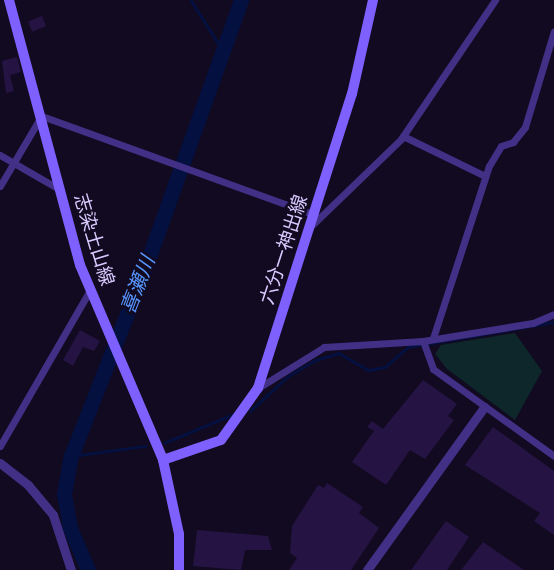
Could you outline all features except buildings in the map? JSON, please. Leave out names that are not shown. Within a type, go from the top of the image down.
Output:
[{"type":"main road","name":"志染土山線","points":[[9,0],[39,117],[89,292],[163,460],[180,534],[179,570]]},
{"type":"main road","name":"六分一神出線","points":[[163,460],[220,440],[258,388],[352,94],[373,0]]},
{"type":"street","points":[[311,226],[403,136],[495,0]]},
{"type":"street","points":[[433,338],[486,176],[501,146],[513,142],[525,127],[554,30]]},
{"type":"street","points":[[0,186],[39,117],[315,214]]},
{"type":"street","points":[[403,136],[486,176]]},
{"type":"street","points":[[0,154],[59,189]]},
{"type":"street","points":[[0,446],[89,292]]},
{"type":"street","points":[[258,388],[288,365],[324,347],[423,341],[533,323],[554,314]]},
{"type":"street","points":[[423,341],[433,369],[554,456]]},
{"type":"street","points":[[367,570],[484,407]]},
{"type":"street","points":[[0,463],[28,485],[53,516],[71,570]]},
{"type":"green space","points":[[515,333],[542,371],[515,420],[447,369],[435,354],[441,345]]},
{"type":"waterway","points":[[191,0],[222,49]]},
{"type":"waterway","name":"喜瀬川","points":[[88,570],[70,528],[64,494],[71,456],[144,271],[241,0]]},
{"type":"waterway","points":[[250,411],[287,377],[315,360],[339,353],[368,370],[385,367],[408,347],[554,322]]},
{"type":"waterway","points":[[164,443],[236,413]]},
{"type":"waterway","points":[[71,456],[145,446]]}]
